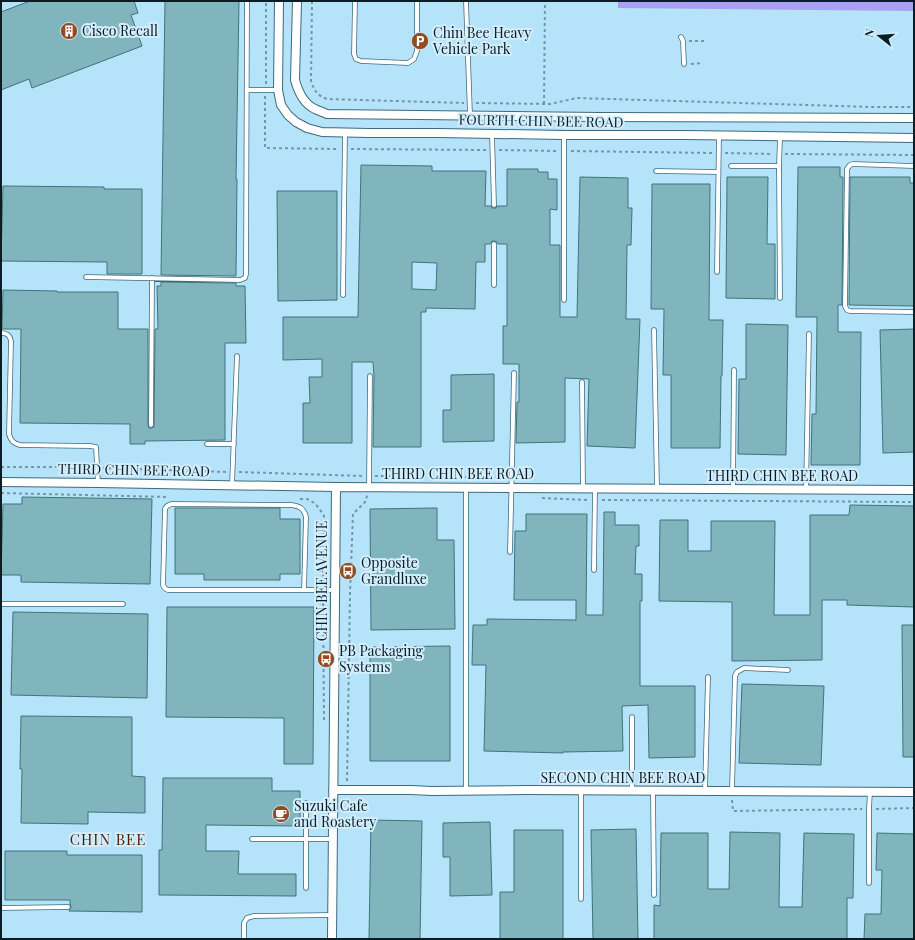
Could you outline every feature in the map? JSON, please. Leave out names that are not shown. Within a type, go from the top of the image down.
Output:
[{"type":"street","name":"FOURTH CHIN BEE ROAD","points":[[279,1],[278,90],[281,105],[288,115],[296,122],[307,128],[322,132],[914,138]]},
{"type":"street","name":"FOURTH CHIN BEE ROAD","points":[[297,1],[295,80],[305,101],[314,109],[327,114],[914,118]]},
{"type":"street","name":"THIRD CHIN BEE ROAD","points":[[1,482],[336,487],[368,490],[466,487],[914,490]]},
{"type":"street","name":"CHIN BEE AVENUE","points":[[332,939],[336,487]]},
{"type":"street","name":"SECOND CHIN BEE ROAD","points":[[333,790],[914,792]]},
{"type":"lane","points":[[86,277],[240,280],[246,276],[247,1]]},
{"type":"lane","points":[[355,1],[354,54],[356,59],[361,62],[408,63],[414,59],[417,51],[417,1]]},
{"type":"lane","points":[[466,1],[470,115]]},
{"type":"lane","points":[[682,39],[684,64]]},
{"type":"lane","points":[[246,90],[278,90]]},
{"type":"lane","points":[[343,295],[345,132]]},
{"type":"lane","points":[[492,134],[494,206]]},
{"type":"lane","points":[[564,135],[564,300]]},
{"type":"lane","points":[[717,272],[719,135]]},
{"type":"lane","points":[[780,136],[780,298]]},
{"type":"lane","points":[[914,166],[852,164],[847,169],[845,306],[847,310],[850,311],[914,312]]},
{"type":"lane","points":[[731,166],[779,166]]},
{"type":"lane","points":[[656,171],[718,172]]},
{"type":"lane","points":[[494,244],[494,285]]},
{"type":"lane","points":[[151,425],[152,278]]},
{"type":"lane","points":[[654,330],[657,488]]},
{"type":"lane","points":[[1,333],[7,334],[11,341],[9,434],[11,441],[20,445],[96,447],[98,483]]},
{"type":"lane","points":[[806,489],[809,334]]},
{"type":"lane","points":[[232,485],[237,356]]},
{"type":"lane","points":[[734,370],[734,489]]},
{"type":"lane","points":[[510,552],[514,373]]},
{"type":"lane","points":[[368,490],[370,376]]},
{"type":"lane","points":[[582,382],[583,488]]},
{"type":"lane","points":[[207,444],[234,444]]},
{"type":"lane","points":[[466,487],[466,790]]},
{"type":"lane","points":[[594,570],[595,488]]},
{"type":"lane","points":[[304,590],[306,517],[305,512],[301,508],[291,505],[251,504],[168,504],[166,507],[163,585],[166,590],[304,590],[323,590],[335,590]]},
{"type":"lane","points":[[1,604],[123,604]]},
{"type":"lane","points":[[732,791],[735,676],[737,672],[744,668],[788,670]]},
{"type":"lane","points":[[705,791],[708,678]]},
{"type":"lane","points":[[632,717],[632,791]]},
{"type":"lane","points":[[581,791],[581,899]]},
{"type":"lane","points":[[654,791],[654,895]]},
{"type":"lane","points":[[869,883],[870,791]]},
{"type":"lane","points":[[306,803],[306,888]]},
{"type":"lane","points":[[252,838],[333,839]]},
{"type":"lane","points":[[1,908],[68,907]]},
{"type":"lane","points":[[244,939],[245,921],[247,918],[254,916],[332,915]]},
{"type":"path","points":[[312,1],[311,82],[314,90],[319,96],[327,99],[550,104],[577,98],[914,107]]},
{"type":"path","points":[[544,104],[545,1]]},
{"type":"path","points":[[682,39],[704,41]]},
{"type":"path","points":[[684,64],[703,64]]},
{"type":"path","points":[[1,467],[511,478]]},
{"type":"path","points":[[347,790],[350,593],[353,514],[366,501],[368,490]]},
{"type":"path","points":[[542,498],[595,500],[914,502]]},
{"type":"path","points":[[323,590],[324,724]]},
{"type":"path","points":[[732,791],[733,811],[914,808]]},
{"type":"shaded area","points":[[618,1],[914,1],[914,11],[618,8]]},
{"type":"building","name":"Cisco Recall","points":[[30,1],[134,1],[138,13],[131,15],[142,46],[32,88],[29,79],[1,90],[1,12]]},
{"type":"building","points":[[165,1],[239,1],[236,276],[161,275]]},
{"type":"building","points":[[361,165],[432,166],[432,171],[486,171],[485,206],[491,206],[492,208],[496,208],[497,206],[507,206],[507,169],[538,169],[538,172],[548,172],[548,179],[557,179],[557,210],[550,209],[550,245],[560,245],[560,317],[577,317],[580,177],[628,178],[628,208],[632,208],[631,245],[627,245],[626,319],[640,319],[635,448],[587,446],[589,379],[565,378],[565,442],[516,443],[517,402],[519,402],[519,364],[503,364],[503,326],[507,326],[507,244],[498,244],[494,241],[490,244],[485,244],[485,262],[476,262],[475,309],[426,308],[426,312],[421,312],[421,447],[373,447],[373,362],[352,362],[352,443],[303,443],[303,403],[310,403],[309,377],[322,377],[322,359],[283,360],[283,317],[358,317]],"holes":[[[412,262],[437,263],[436,290],[412,289]]]},
{"type":"building","points":[[798,167],[840,167],[840,177],[843,177],[842,305],[838,305],[838,332],[861,332],[860,465],[811,465],[812,414],[816,414],[817,317],[796,317]]},
{"type":"building","points":[[727,177],[768,177],[767,244],[775,244],[775,299],[726,298]]},
{"type":"building","points":[[850,177],[910,177],[910,183],[914,183],[914,306],[849,305]]},
{"type":"building","points":[[652,184],[710,184],[709,320],[723,320],[720,448],[671,448],[671,375],[663,375],[664,309],[651,309]]},
{"type":"building","points":[[3,186],[142,189],[142,274],[107,274],[107,262],[1,261]]},
{"type":"building","points":[[277,191],[337,191],[337,300],[278,301]]},
{"type":"building","points":[[161,282],[236,283],[236,286],[245,286],[246,343],[225,343],[225,440],[145,441],[145,444],[130,444],[130,424],[20,423],[21,329],[2,329],[3,290],[118,292],[118,329],[148,329],[148,425],[149,428],[151,428],[154,427],[155,329],[158,329],[157,286],[161,286]]},
{"type":"building","points":[[746,324],[788,325],[786,455],[738,454],[739,379],[746,379]]},
{"type":"building","points":[[914,329],[914,452],[883,453],[880,330]]},
{"type":"building","points":[[494,374],[494,441],[443,442],[443,410],[451,410],[451,375]]},
{"type":"building","points":[[22,497],[152,499],[150,584],[21,582],[21,575],[1,575],[3,504],[22,504]]},
{"type":"building","points":[[850,505],[914,506],[914,607],[847,605],[847,600],[822,600],[822,660],[732,661],[732,602],[659,601],[660,520],[688,520],[688,551],[711,551],[711,521],[775,521],[774,615],[810,615],[810,515],[849,515]]},
{"type":"building","points":[[175,508],[280,508],[280,519],[300,519],[300,574],[280,574],[280,580],[204,580],[204,574],[175,574]]},
{"type":"building","points":[[437,508],[437,540],[454,540],[455,629],[371,630],[370,509]]},
{"type":"building","points":[[604,512],[615,512],[615,525],[639,525],[639,546],[636,546],[635,574],[642,574],[642,601],[640,601],[640,686],[695,686],[695,757],[649,758],[648,705],[622,706],[623,751],[563,753],[484,751],[486,665],[472,665],[473,625],[487,625],[487,619],[576,620],[576,600],[514,600],[515,531],[526,531],[526,514],[587,514],[586,615],[603,615]]},
{"type":"building","points":[[167,607],[314,607],[313,764],[284,764],[284,718],[166,717]]},
{"type":"building","points":[[13,612],[148,614],[147,698],[11,695]]},
{"type":"building","points":[[902,625],[914,625],[914,757],[903,757]]},
{"type":"building","points":[[450,646],[450,761],[370,761],[370,647]]},
{"type":"building","points":[[742,684],[824,686],[821,765],[739,763]]},
{"type":"building","points":[[21,716],[132,717],[132,776],[145,777],[145,813],[88,812],[88,824],[21,823]]},
{"type":"building","points":[[163,778],[272,778],[272,791],[300,791],[300,826],[206,825],[206,851],[239,851],[238,874],[296,874],[296,896],[159,895],[159,850],[162,850]]},
{"type":"building","points":[[371,820],[422,821],[420,939],[369,939]]},
{"type":"building","points":[[490,822],[492,895],[450,896],[450,857],[443,857],[443,823]]},
{"type":"building","points":[[636,829],[638,939],[593,939],[591,830]]},
{"type":"building","points":[[514,830],[563,830],[563,939],[500,939],[500,892],[514,892]]},
{"type":"building","points":[[730,832],[780,833],[779,907],[802,907],[804,833],[854,834],[853,898],[847,898],[847,939],[654,939],[654,905],[660,906],[661,833],[708,833],[708,889],[729,889]]},
{"type":"building","points":[[877,833],[914,834],[914,939],[864,939],[865,914],[881,914],[882,870],[876,870]]},
{"type":"building","points":[[5,851],[67,851],[67,855],[142,855],[142,912],[69,911],[71,907],[70,900],[5,900]]},
{"type":"place","name":"Cisco Recall","points":[[69,31]]},
{"type":"place","name":"Chin Bee Heavy Vehicle Park","points":[[420,41]]},
{"type":"place","name":"Opposite Grandluxe","points":[[348,571]]},
{"type":"place","name":"PB Packaging Systems","points":[[326,659]]},
{"type":"place","name":"Suzuki Cafe and Roastery","points":[[281,814]]},
{"type":"district","name":"CHIN BEE","points":[[108,840]]}]
